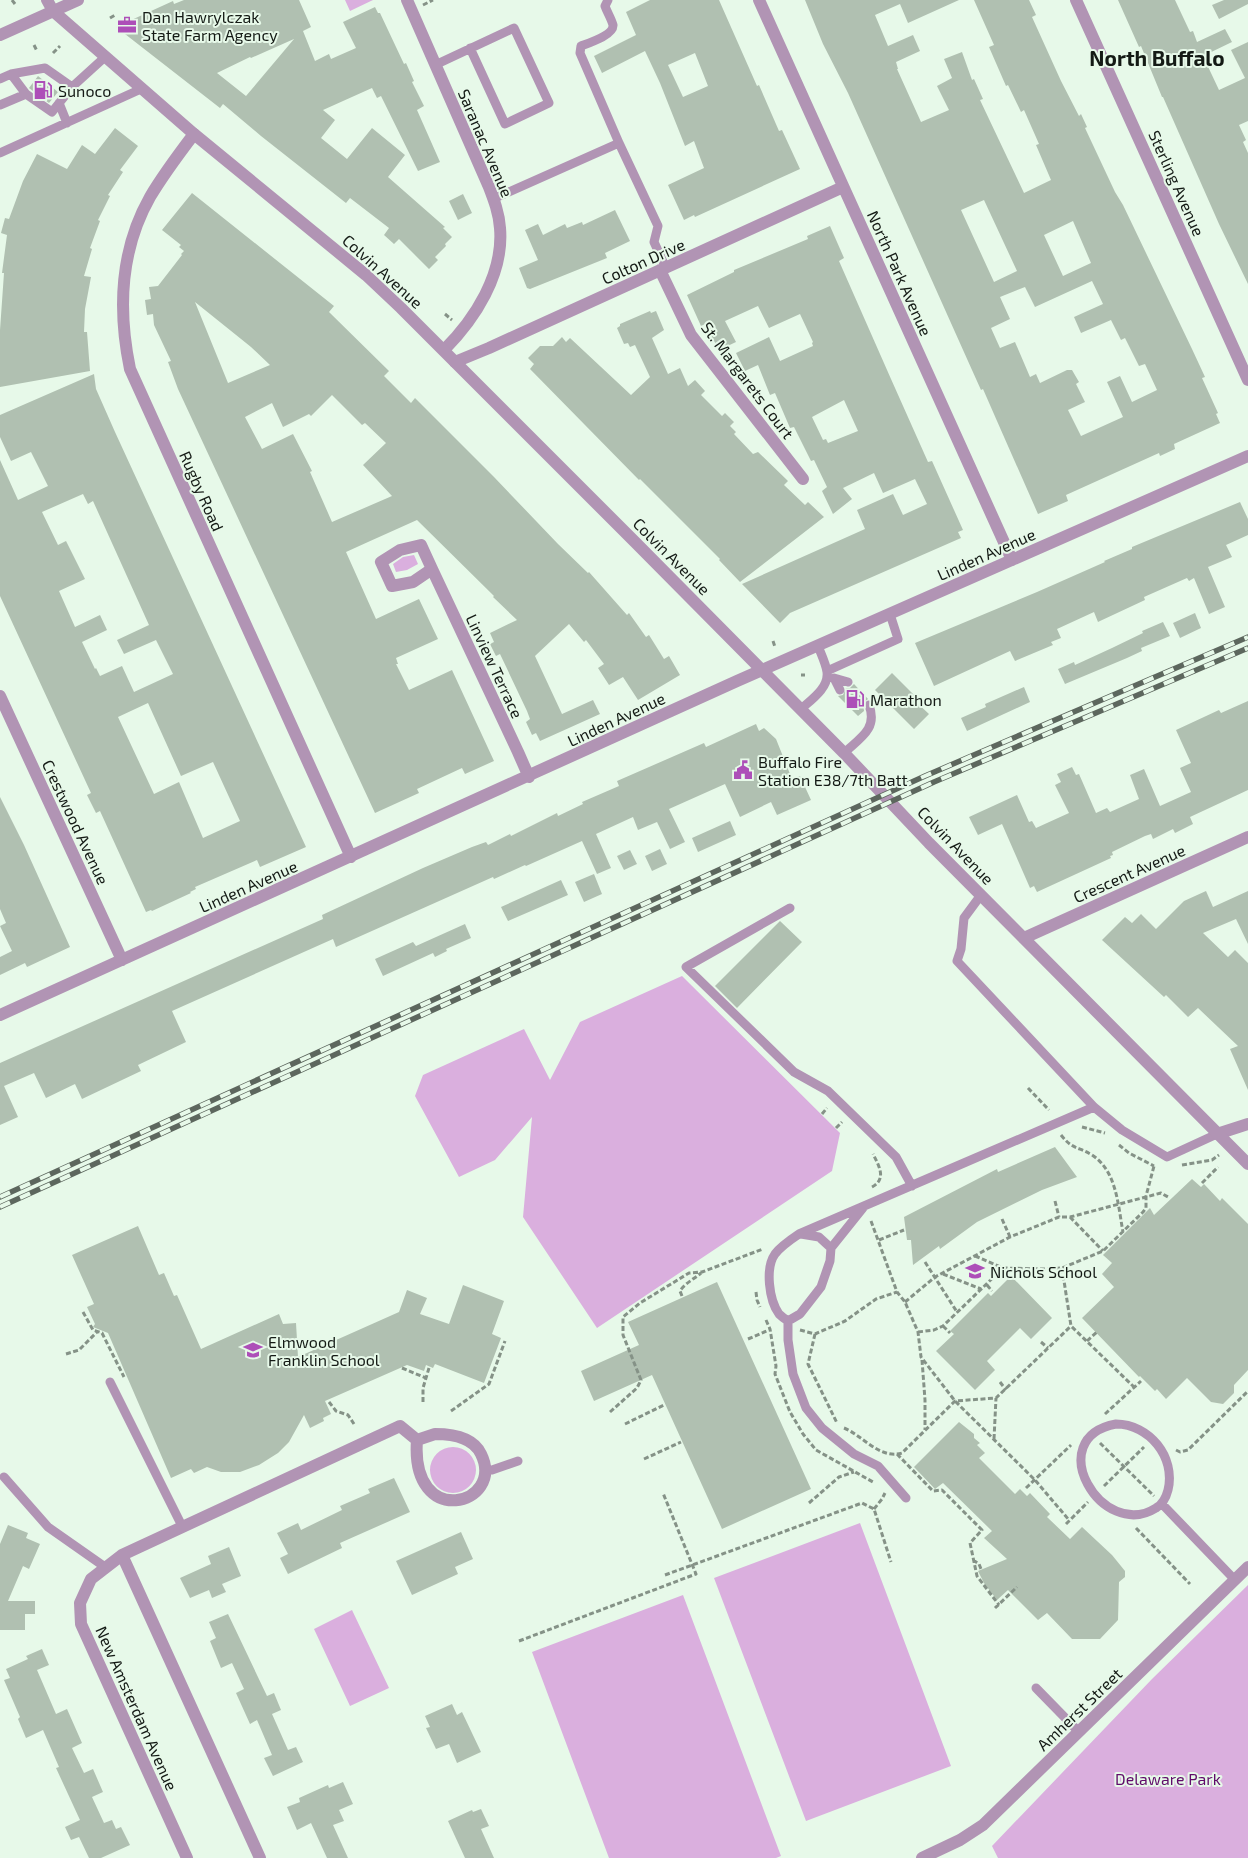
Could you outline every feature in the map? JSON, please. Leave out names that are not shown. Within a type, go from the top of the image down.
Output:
[{"type":"street","points":[[0,35],[50,6],[78,0]]},
{"type":"street","name":"Saranac Avenue","points":[[406,0],[493,199],[497,209],[500,229],[500,252],[491,281],[478,307],[462,332],[444,350]]},
{"type":"street","name":"North Park Avenue","points":[[759,0],[1012,560]]},
{"type":"street","name":"Sterling Avenue","points":[[1076,0],[1248,380]]},
{"type":"street","name":"Colvin Avenue","points":[[50,6],[104,58],[141,90],[366,275],[444,350],[1248,1164]]},
{"type":"street","name":"Rugby Road","points":[[194,134],[168,168],[149,199],[135,230],[123,285],[122,314],[124,341],[130,369],[351,857]]},
{"type":"street","name":"Colton Drive","points":[[455,362],[843,187]]},
{"type":"street","name":"St. Margarets Court","points":[[663,269],[691,335],[803,479]]},
{"type":"street","name":"Linden Avenue","points":[[0,1015],[762,670],[1248,456]]},
{"type":"street","name":"Linview Terrace","points":[[432,569],[529,777]]},
{"type":"street","name":"Crestwood Avenue","points":[[0,696],[122,960]]},
{"type":"street","name":"Crescent Avenue","points":[[1024,938],[1248,837]]},
{"type":"street","points":[[1217,1134],[1248,1124]]},
{"type":"street","name":"New Amsterdam Avenue","points":[[187,1858],[81,1624],[80,1603],[91,1579],[122,1554],[400,1426],[417,1440]]},
{"type":"street","points":[[435,1434],[455,1434],[473,1444],[480,1451],[484,1460],[485,1470],[483,1479],[472,1495],[455,1501],[437,1497],[430,1492],[422,1475],[416,1452],[417,1440],[435,1434]]},
{"type":"street","points":[[122,1554],[260,1858]]},
{"type":"street","name":"Amherst Street","points":[[922,1858],[960,1840],[983,1824],[1248,1567]]},
{"type":"lane","points":[[608,0],[605,6],[613,26],[612,30],[581,46],[580,53],[658,226],[654,242],[663,269]]},
{"type":"lane","points":[[435,65],[470,48],[514,28],[549,103],[505,124],[470,48]]},
{"type":"lane","points":[[11,74],[26,94],[52,112],[72,88],[104,58]]},
{"type":"lane","points":[[1,77],[45,68],[72,88]]},
{"type":"lane","points":[[0,154],[141,90]]},
{"type":"lane","points":[[0,105],[26,94]]},
{"type":"lane","points":[[59,104],[67,123]]},
{"type":"lane","points":[[493,199],[619,142]]},
{"type":"lane","points":[[800,709],[822,690],[829,676],[898,639],[890,614]]},
{"type":"lane","points":[[818,646],[829,676],[840,690]]},
{"type":"lane","points":[[829,676],[848,682]]},
{"type":"lane","points":[[844,753],[870,728],[873,716],[869,705]]},
{"type":"lane","points":[[862,713],[873,716]]},
{"type":"lane","points":[[982,895],[964,918],[961,949],[956,961],[1094,1107],[1122,1130],[1167,1156],[1217,1134]]},
{"type":"lane","points":[[790,908],[686,967],[794,1072],[828,1091],[896,1157],[912,1186]]},
{"type":"lane","points":[[788,1321],[779,1314],[773,1301],[768,1271],[774,1254],[799,1234],[1094,1107]]},
{"type":"lane","points":[[788,1321],[800,1314],[821,1287],[828,1268],[831,1248],[864,1205]]},
{"type":"lane","points":[[799,1234],[815,1235],[826,1242],[831,1248]]},
{"type":"lane","points":[[788,1321],[788,1340],[793,1374],[806,1408],[822,1428],[854,1454],[878,1466],[906,1498]]},
{"type":"lane","points":[[110,1382],[182,1526]]},
{"type":"lane","points":[[1116,1424],[1130,1425],[1155,1443],[1168,1463],[1170,1477],[1168,1493],[1162,1504],[1150,1511],[1135,1515],[1112,1509],[1101,1500],[1089,1488],[1082,1472],[1082,1452],[1092,1435],[1116,1424]]},
{"type":"lane","points":[[485,1470],[492,1470],[518,1461]]},
{"type":"lane","points":[[4,1477],[48,1527],[105,1567]]},
{"type":"lane","points":[[1162,1504],[1235,1580]]},
{"type":"lane","points":[[1036,1688],[1079,1732]]},
{"type":"path","points":[[12,0],[15,4]]},
{"type":"path","points":[[421,5],[433,0]]},
{"type":"path","points":[[110,18],[115,15]]},
{"type":"path","points":[[34,45],[37,51]]},
{"type":"path","points":[[53,53],[60,46]]},
{"type":"path","points":[[444,314],[452,320]]},
{"type":"path","points":[[773,641],[775,647]]},
{"type":"path","points":[[1028,1088],[1048,1110]]},
{"type":"path","points":[[822,1114],[827,1108]]},
{"type":"path","points":[[836,1128],[842,1122]]},
{"type":"path","points":[[1059,1130],[1070,1146],[1093,1156],[1107,1170],[1114,1184],[1124,1232]]},
{"type":"path","points":[[1212,1160],[1217,1156]]},
{"type":"path","points":[[974,1256],[1003,1268],[1045,1269],[1062,1268],[1102,1251],[1124,1232],[1146,1208],[1146,1196],[1154,1166]]},
{"type":"path","points":[[1202,1183],[1218,1167]]},
{"type":"path","points":[[905,1302],[936,1277],[974,1256],[1010,1237],[1059,1217],[1070,1217],[1161,1193],[1168,1197]]},
{"type":"path","points":[[1055,1201],[1059,1217]]},
{"type":"path","points":[[1070,1217],[1102,1251]]},
{"type":"path","points":[[1002,1219],[1010,1237]]},
{"type":"path","points":[[871,1221],[897,1292],[905,1302],[918,1332],[924,1373],[925,1430]]},
{"type":"path","points":[[879,1240],[904,1230]]},
{"type":"path","points":[[610,1412],[637,1388],[641,1380],[623,1335],[623,1317],[640,1302],[689,1273],[702,1272],[763,1249]]},
{"type":"path","points":[[925,1262],[957,1312]]},
{"type":"path","points":[[918,1332],[934,1330],[943,1326],[1003,1268]]},
{"type":"path","points":[[1062,1268],[1071,1326],[1134,1387]]},
{"type":"path","points":[[682,1296],[680,1291],[683,1286],[702,1272]]},
{"type":"path","points":[[942,1274],[982,1290]]},
{"type":"path","points":[[987,1284],[992,1291]]},
{"type":"path","points":[[800,1330],[814,1334],[845,1321],[876,1299],[897,1292]]},
{"type":"path","points":[[83,1312],[89,1325],[102,1333],[113,1353]]},
{"type":"path","points":[[943,1326],[950,1333]]},
{"type":"path","points":[[814,1334],[808,1364],[826,1404],[839,1426],[849,1430],[878,1450],[897,1454],[902,1453],[955,1401],[996,1398],[1071,1326]]},
{"type":"path","points":[[748,1339],[774,1329]]},
{"type":"path","points":[[66,1354],[80,1350],[97,1331]]},
{"type":"path","points":[[1087,1342],[1097,1332]]},
{"type":"path","points":[[451,1411],[489,1384],[493,1366],[505,1341]]},
{"type":"path","points":[[1041,1342],[1048,1348]]},
{"type":"path","points":[[921,1357],[955,1401],[1035,1480],[1069,1520]]},
{"type":"path","points":[[402,1368],[426,1378]]},
{"type":"path","points":[[422,1402],[423,1388],[429,1368]]},
{"type":"path","points":[[1000,1382],[1006,1390]]},
{"type":"path","points":[[1172,1449],[1180,1452],[1188,1450],[1248,1390]]},
{"type":"path","points":[[994,1439],[996,1398]]},
{"type":"path","points":[[329,1402],[336,1411],[348,1415],[354,1424]]},
{"type":"path","points":[[626,1424],[664,1405]]},
{"type":"path","points":[[1100,1419],[1107,1418]]},
{"type":"path","points":[[1098,1440],[1154,1496]]},
{"type":"path","points":[[644,1459],[681,1442]]},
{"type":"path","points":[[1100,1489],[1146,1444]]},
{"type":"path","points":[[897,1454],[933,1491],[943,1489],[982,1530],[970,1543],[973,1560],[978,1576],[999,1605]]},
{"type":"path","points":[[809,1503],[839,1477],[854,1472],[861,1467]]},
{"type":"path","points":[[1026,1488],[1048,1468]]},
{"type":"path","points":[[874,1508],[882,1499],[885,1491]]},
{"type":"path","points":[[519,1641],[696,1574],[663,1493]]},
{"type":"path","points":[[666,1575],[862,1503],[874,1508],[891,1562]]},
{"type":"path","points":[[1066,1524],[1082,1507]]},
{"type":"path","points":[[973,1560],[979,1564],[981,1569]]},
{"type":"path","points":[[995,1608],[1017,1587]]},
{"type":"green space","points":[[345,0],[373,0],[350,11]]},
{"type":"green space","points":[[414,555],[418,564],[407,570],[396,572],[393,564],[403,557]]},
{"type":"green space","points":[[682,976],[840,1133],[832,1171],[597,1328],[523,1217],[532,1117],[495,1160],[459,1177],[415,1096],[423,1075],[524,1029],[550,1080],[580,1022]]},
{"type":"green space","points":[[453,1447],[466,1451],[472,1457],[476,1470],[472,1483],[466,1489],[453,1493],[440,1489],[434,1483],[430,1470],[434,1457],[440,1451]]},
{"type":"green space","points":[[860,1523],[951,1766],[806,1821],[714,1578]]},
{"type":"green space","name":"Delaware Park","points":[[1248,1585],[1248,1858],[998,1858],[992,1846],[1152,1679]]},
{"type":"green space","points":[[683,1595],[781,1856],[776,1858],[609,1858],[532,1652]]},
{"type":"green space","points":[[352,1610],[389,1688],[350,1706],[314,1629]]},
{"type":"building","points":[[184,0],[299,0],[311,27],[303,31],[315,61],[329,54],[331,59],[356,48],[343,22],[375,7],[378,13],[380,13],[414,81],[412,82],[424,106],[417,110],[440,162],[418,171],[381,96],[377,98],[372,88],[323,110],[335,120],[321,138],[347,159],[372,128],[405,155],[388,177],[445,227],[443,228],[452,237],[435,257],[438,260],[429,269],[399,239],[394,244],[384,235],[389,228],[350,198],[346,203],[223,104],[220,108],[116,27],[173,1],[174,4]],"holes":[[[294,39],[246,96],[217,73]]]},
{"type":"building","points":[[650,0],[719,0],[757,86],[759,85],[779,131],[782,130],[800,169],[695,217],[694,215],[684,220],[668,185],[704,168],[694,141],[685,146],[645,51],[602,73],[594,56],[636,35],[626,12]],"holes":[[[695,53],[708,86],[683,97],[668,65]]]},
{"type":"building","points":[[805,0],[959,0],[908,23],[900,4],[875,15],[888,46],[913,35],[920,51],[896,62],[897,69],[921,122],[949,110],[937,86],[952,78],[944,59],[962,52],[972,80],[974,79],[983,99],[980,100],[1024,193],[1051,180],[1036,145],[1039,144],[1024,110],[1021,112],[1008,85],[1006,86],[989,47],[994,45],[974,0],[1029,0],[1036,15],[1032,17],[1061,81],[1079,116],[1081,114],[1087,127],[1085,128],[1115,192],[1123,205],[1205,377],[1202,378],[1218,413],[1216,414],[1220,423],[1174,444],[1175,449],[1160,456],[1159,453],[1066,495],[1068,501],[1038,514],[848,93],[823,44]],"holes":[[[984,200],[1017,271],[994,282],[961,210]],[[1073,221],[1091,263],[1063,276],[1044,235]],[[1092,281],[1103,304],[1074,317],[1081,333],[1111,320],[1121,340],[1125,338],[1139,366],[1145,364],[1157,390],[1132,402],[1120,376],[1107,382],[1123,417],[1081,436],[1068,410],[1085,402],[1076,384],[1079,382],[1072,370],[1067,370],[1040,383],[1036,374],[1030,377],[1015,342],[1000,348],[991,328],[1010,319],[1000,297],[1025,287],[1035,307]]]},
{"type":"building","points":[[1118,0],[1175,0],[1190,32],[1193,31],[1197,42],[1225,29],[1232,42],[1203,56],[1219,90],[1245,78],[1231,50],[1248,42],[1248,121],[1239,125],[1246,140],[1243,142],[1248,153],[1248,284],[1219,224],[1141,46],[1139,47]]},
{"type":"building","points":[[1224,0],[1248,0],[1248,4],[1219,19],[1212,5]]},
{"type":"building","name":"Sunoco","points":[[38,76],[58,92],[49,103],[29,88]]},
{"type":"building","points":[[115,128],[138,146],[120,170],[123,172],[108,195],[110,196],[98,220],[100,221],[90,248],[92,249],[84,276],[91,277],[85,309],[84,332],[87,332],[90,371],[0,387],[0,330],[4,273],[2,273],[7,235],[1,233],[5,218],[9,219],[23,181],[37,154],[67,169],[82,145],[95,154]]},
{"type":"building","points":[[192,193],[334,306],[329,312],[389,371],[384,376],[411,403],[415,398],[558,544],[589,572],[627,615],[629,613],[646,637],[649,635],[664,659],[669,656],[680,675],[638,700],[623,677],[609,685],[598,668],[604,664],[586,640],[584,642],[569,624],[535,656],[562,714],[593,700],[600,714],[540,741],[536,733],[532,735],[526,722],[530,719],[527,711],[500,654],[496,656],[490,644],[494,642],[490,633],[517,620],[417,520],[368,542],[346,552],[376,619],[419,599],[438,639],[396,658],[398,664],[396,664],[409,690],[452,670],[494,761],[465,774],[462,768],[417,789],[419,793],[375,813],[178,389],[168,362],[171,361],[154,325],[153,314],[147,315],[145,300],[151,299],[149,287],[158,286],[184,251],[179,247],[181,245],[162,230]],"holes":[[[195,302],[251,347],[270,365],[228,383]],[[332,395],[362,425],[365,423],[386,443],[363,465],[392,496],[332,522],[310,472],[312,471],[293,434],[262,449],[245,417],[272,403],[283,427],[309,414],[311,416]]]},
{"type":"building","points":[[463,194],[472,213],[458,220],[449,201]]},
{"type":"building","points":[[615,210],[630,241],[605,253],[607,258],[530,289],[527,288],[519,268],[538,260],[525,230],[538,224],[543,235],[565,224],[567,228],[582,222],[583,225]]},
{"type":"building","points":[[830,226],[844,258],[839,261],[928,462],[932,461],[963,530],[958,532],[961,538],[790,613],[780,623],[742,584],[865,529],[857,510],[893,494],[903,515],[927,504],[915,479],[883,493],[874,473],[843,488],[852,499],[833,514],[822,491],[827,487],[814,460],[811,461],[794,427],[790,428],[775,393],[770,395],[758,365],[745,371],[736,353],[769,337],[780,361],[813,346],[813,342],[800,314],[769,328],[758,306],[725,321],[736,342],[719,350],[705,324],[701,326],[687,295],[734,272],[734,270],[808,239],[807,236]],"holes":[[[844,400],[858,431],[828,443],[826,439],[823,440],[812,417]]]},
{"type":"building","points":[[650,311],[651,313],[656,311],[664,330],[652,338],[668,374],[680,368],[688,386],[695,380],[705,391],[701,395],[722,416],[725,413],[734,422],[730,426],[736,432],[734,434],[753,454],[758,452],[788,481],[784,485],[805,505],[808,502],[824,517],[740,582],[720,559],[530,369],[534,364],[528,358],[540,346],[553,346],[562,337],[566,342],[570,338],[631,395],[650,377],[635,345],[630,347],[628,343],[624,344],[617,328],[620,324]]},
{"type":"building","points":[[94,374],[96,389],[115,432],[306,847],[260,867],[257,860],[195,887],[196,889],[191,893],[146,912],[100,811],[96,813],[87,795],[91,793],[0,596],[0,460],[18,500],[48,486],[31,452],[11,461],[0,437],[0,415]],"holes":[[[83,494],[88,504],[93,501],[149,625],[117,640],[124,654],[156,640],[173,674],[134,692],[122,666],[100,676],[82,642],[107,630],[100,615],[75,627],[59,591],[85,579],[66,541],[58,545],[42,512]],[[148,703],[181,776],[213,762],[240,821],[203,838],[179,782],[154,794],[118,717]]]},
{"type":"building","points":[[1240,502],[1248,519],[1248,535],[1226,545],[1232,557],[1208,567],[1225,607],[1209,614],[1194,578],[1189,581],[1187,578],[1144,597],[1145,600],[1098,622],[1094,612],[1057,629],[1061,638],[1051,642],[1053,645],[1015,661],[1010,651],[934,686],[915,643],[1037,592],[1105,562],[1132,549],[1132,547]]},
{"type":"building","points":[[1195,613],[1201,628],[1180,638],[1173,623]]},
{"type":"building","points":[[1163,622],[1170,636],[1141,648],[1142,651],[1127,658],[1065,684],[1058,669],[1074,662],[1075,665]]},
{"type":"building","points":[[892,673],[917,698],[915,701],[929,714],[914,729],[875,690]]},
{"type":"building","name":"Marathon","points":[[854,684],[868,699],[863,703],[864,711],[858,716],[838,696],[843,695],[846,688],[850,688]]},
{"type":"building","points":[[1024,687],[1030,702],[967,731],[961,718],[986,707],[985,704]]},
{"type":"building","points":[[1248,701],[1248,790],[1190,817],[1193,824],[1175,833],[1173,829],[1153,839],[1151,834],[1145,836],[1112,852],[1111,858],[1037,892],[1034,886],[1030,888],[1002,824],[978,835],[969,817],[1017,795],[1029,822],[1032,821],[1036,828],[1069,813],[1055,785],[1061,782],[1057,774],[1072,767],[1076,775],[1079,774],[1096,813],[1107,808],[1110,812],[1139,799],[1130,775],[1144,769],[1160,806],[1191,792],[1180,768],[1191,763],[1176,730],[1219,710],[1221,713]]},
{"type":"building","points":[[756,724],[759,731],[764,728],[776,739],[792,779],[800,776],[811,800],[777,815],[771,802],[740,817],[725,784],[669,809],[685,842],[670,849],[657,822],[638,830],[633,817],[596,834],[611,868],[597,874],[582,841],[494,879],[493,877],[336,947],[333,939],[172,1011],[186,1042],[138,1065],[141,1071],[82,1099],[75,1084],[46,1098],[34,1073],[4,1086],[18,1117],[0,1125],[0,1063],[323,919],[322,915],[423,868],[472,847],[486,842],[488,845],[510,834],[511,836],[557,813],[558,816],[583,804],[582,802],[619,786],[617,781],[704,743],[706,747]]},
{"type":"building","points":[[0,797],[70,947],[27,967],[25,963],[0,975],[0,957],[12,951],[0,926],[6,923],[0,909]]},
{"type":"building","points":[[730,821],[736,835],[698,852],[692,838]]},
{"type":"building","points":[[660,849],[667,864],[652,871],[645,856]]},
{"type":"building","points":[[630,850],[637,864],[624,870],[617,856]]},
{"type":"building","points":[[594,874],[602,894],[584,902],[575,882]]},
{"type":"building","points":[[561,880],[568,895],[508,921],[501,907]]},
{"type":"building","points":[[1206,891],[1213,907],[1248,891],[1248,944],[1236,919],[1203,933],[1228,957],[1235,950],[1248,963],[1248,1090],[1230,1049],[1238,1046],[1198,1008],[1188,1017],[1166,995],[1164,997],[1102,940],[1125,917],[1132,923],[1141,914],[1156,929],[1184,901]]},
{"type":"building","points":[[780,921],[802,942],[737,1008],[715,986]]},
{"type":"building","points":[[465,924],[471,938],[446,949],[447,951],[435,957],[433,953],[383,976],[375,959],[413,942],[416,946]]},
{"type":"building","points":[[1055,1147],[1077,1177],[1042,1190],[977,1222],[940,1249],[939,1246],[913,1265],[911,1240],[907,1240],[904,1217],[997,1169],[998,1172]]},
{"type":"building","points":[[1192,1179],[1201,1187],[1204,1184],[1220,1201],[1222,1198],[1248,1224],[1248,1370],[1234,1385],[1234,1393],[1223,1404],[1211,1402],[1187,1378],[1166,1399],[1157,1389],[1155,1391],[1139,1377],[1082,1318],[1114,1287],[1102,1274],[1112,1263],[1103,1255],[1150,1208],[1154,1215]]},
{"type":"building","points":[[138,1226],[159,1275],[164,1273],[174,1296],[177,1295],[201,1349],[279,1314],[283,1324],[296,1323],[298,1357],[399,1312],[407,1290],[427,1298],[420,1314],[449,1324],[463,1285],[504,1301],[492,1334],[501,1338],[484,1383],[435,1364],[433,1368],[426,1365],[424,1371],[407,1365],[325,1401],[331,1414],[323,1418],[324,1421],[310,1428],[304,1415],[289,1442],[278,1453],[259,1465],[240,1472],[221,1472],[207,1467],[194,1473],[191,1469],[171,1478],[108,1333],[93,1327],[95,1324],[87,1307],[94,1304],[72,1255]]},
{"type":"building","points":[[1011,1276],[1052,1318],[1031,1339],[1020,1328],[987,1361],[995,1370],[975,1390],[936,1351],[954,1334],[950,1331],[988,1293],[991,1296]]},
{"type":"building","points":[[717,1282],[811,1489],[722,1529],[652,1375],[594,1401],[581,1371],[639,1345],[628,1322]]},
{"type":"building","points":[[959,1422],[974,1434],[974,1438],[980,1443],[977,1445],[985,1453],[979,1458],[1015,1494],[1020,1489],[1027,1496],[1030,1493],[1050,1514],[1047,1517],[1070,1539],[1082,1527],[1112,1555],[1125,1571],[1125,1577],[1119,1582],[1118,1620],[1100,1639],[1072,1639],[1047,1613],[1038,1620],[1008,1590],[997,1600],[984,1583],[978,1571],[1007,1559],[984,1538],[992,1531],[943,1483],[935,1489],[914,1467]]},
{"type":"building","points":[[394,1478],[410,1512],[340,1543],[342,1548],[288,1574],[280,1558],[288,1554],[277,1533],[298,1523],[301,1530],[342,1510],[340,1506],[370,1493],[368,1489]]},
{"type":"building","points":[[8,1525],[28,1533],[26,1538],[40,1544],[29,1569],[23,1566],[8,1601],[35,1601],[35,1614],[25,1614],[25,1630],[0,1630],[0,1544]]},
{"type":"building","points":[[461,1532],[473,1559],[455,1567],[458,1574],[412,1595],[396,1561]]},
{"type":"building","points":[[229,1547],[241,1576],[222,1584],[226,1592],[212,1598],[209,1590],[190,1598],[180,1578],[211,1564],[208,1556]]},
{"type":"building","points":[[228,1614],[267,1696],[274,1693],[281,1710],[272,1714],[288,1750],[296,1747],[303,1762],[273,1776],[264,1758],[272,1755],[257,1720],[250,1724],[236,1693],[244,1689],[232,1663],[221,1668],[210,1641],[216,1638],[209,1622]]},
{"type":"building","points":[[42,1649],[49,1665],[37,1670],[56,1714],[67,1709],[82,1743],[72,1748],[84,1773],[93,1769],[103,1792],[92,1797],[104,1823],[112,1820],[116,1829],[121,1827],[130,1845],[101,1858],[89,1858],[79,1837],[71,1840],[65,1827],[80,1820],[56,1768],[59,1767],[43,1730],[26,1738],[18,1719],[20,1717],[4,1680],[10,1678],[6,1669],[28,1659],[26,1656]]},
{"type":"building","points":[[452,1704],[457,1715],[462,1712],[481,1752],[457,1763],[449,1744],[436,1749],[426,1728],[430,1727],[425,1716]]},
{"type":"building","points":[[343,1782],[353,1804],[339,1810],[344,1821],[333,1825],[348,1858],[327,1858],[311,1823],[297,1830],[287,1807],[300,1802],[299,1798],[328,1785],[329,1788]]},
{"type":"building","points":[[481,1809],[489,1826],[481,1829],[494,1858],[465,1858],[448,1821],[472,1810],[473,1812]]},
{"type":"railway","points":[[0,1197],[925,776],[1248,637]]},
{"type":"railway","points":[[0,1207],[934,782],[1248,648]]},
{"type":"place","name":"Dan Hawrylczak State Farm Agency","points":[[127,25]]},
{"type":"place","name":"Sunoco","points":[[43,90]]},
{"type":"place","name":"Marathon","points":[[855,699]]},
{"type":"place","name":"Buffalo Fire Station E38/7th Batt","points":[[743,770]]},
{"type":"place","name":"Nichols School","points":[[975,1271]]},
{"type":"place","name":"Elmwood Franklin School","points":[[253,1350]]},
{"type":"district","name":"North Buffalo","points":[[1157,57]]}]
